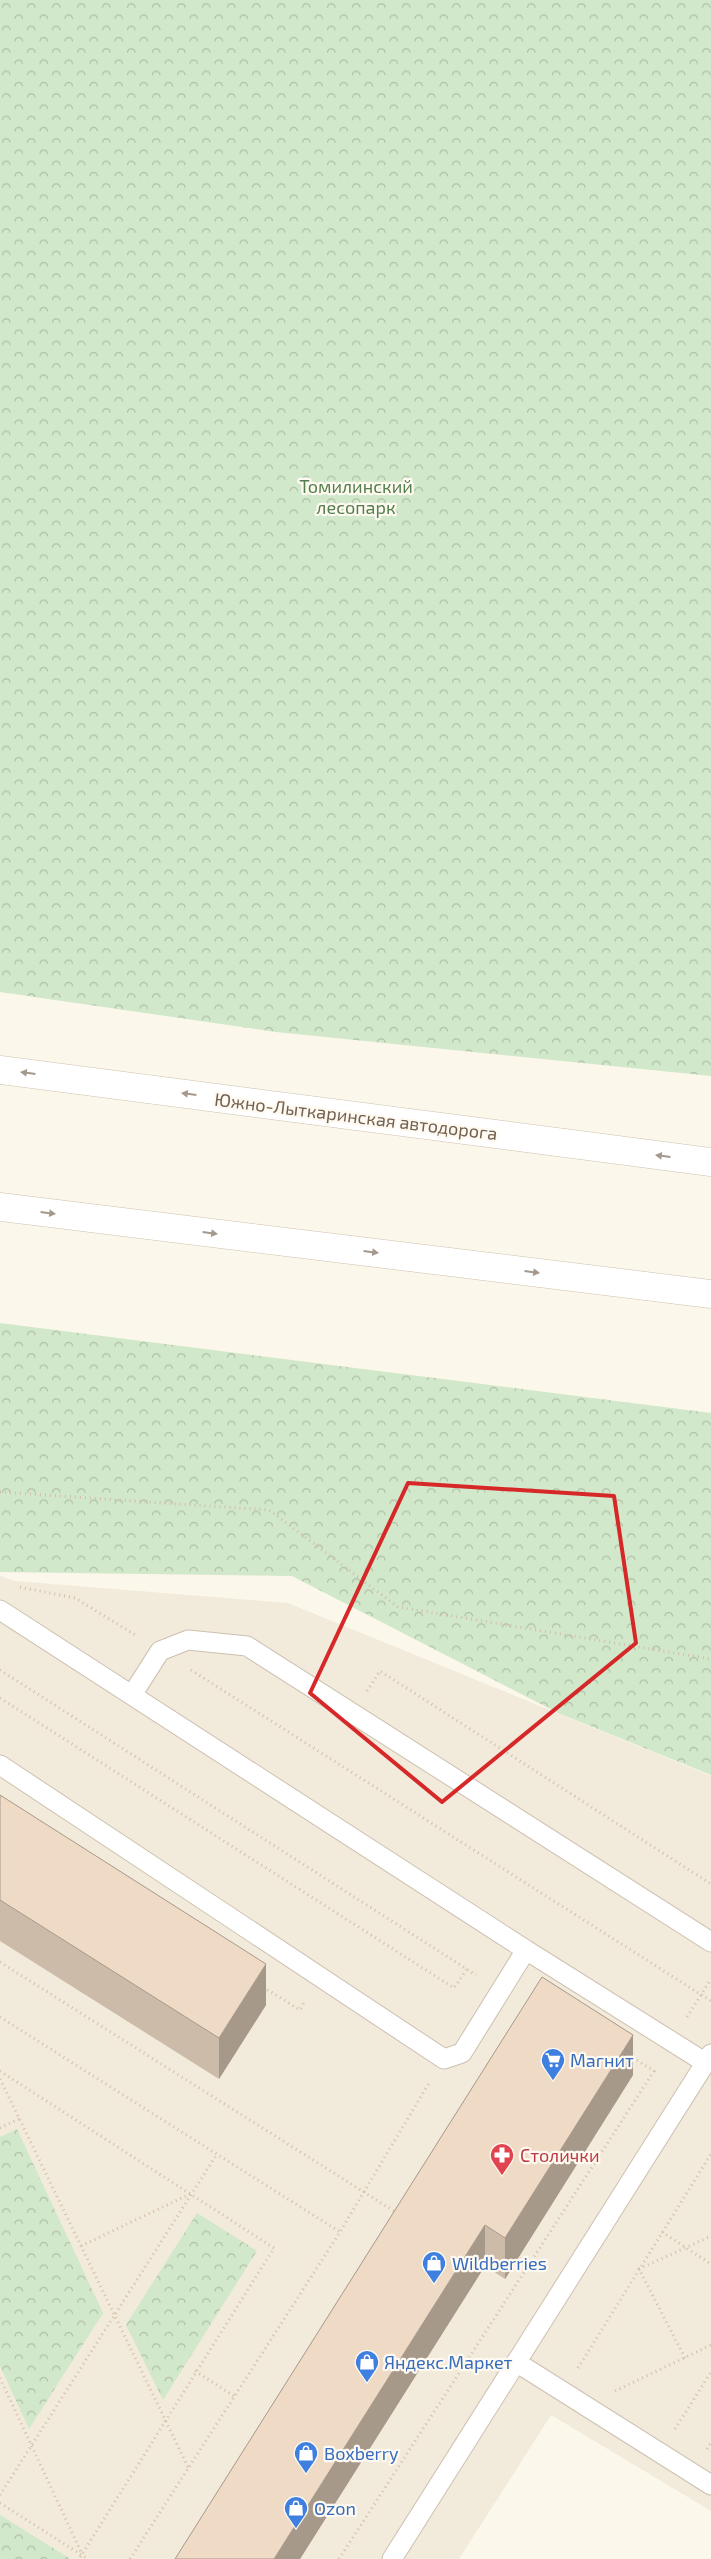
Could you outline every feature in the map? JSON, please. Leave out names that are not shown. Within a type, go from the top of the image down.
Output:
[{"type":"main road","name":"Южно-Лыткаринская автодорога","points":[[0,1070],[711,1162]]},
{"type":"main road","points":[[0,1207],[711,1294]]},
{"type":"lane","points":[[0,1610],[526,1950],[708,2058],[392,2559]]},
{"type":"lane","points":[[132,1695],[160,1651],[188,1640],[247,1646],[711,1942]]},
{"type":"lane","points":[[0,1765],[444,2059],[462,2053],[526,1950]]},
{"type":"lane","points":[[516,2362],[711,2485]]},
{"type":"path","points":[[0,1492],[269,1510],[398,1607],[711,1659]]},
{"type":"path","points":[[19,1587],[75,1598],[711,2001]]},
{"type":"path","points":[[0,1670],[502,1991]]},
{"type":"path","points":[[380,1671],[711,1884]]},
{"type":"path","points":[[0,1698],[454,1988],[466,1968]]},
{"type":"path","points":[[0,1962],[365,2190],[402,2216]]},
{"type":"path","points":[[258,1983],[300,2010],[321,1977]]},
{"type":"path","points":[[0,2017],[340,2232]]},
{"type":"path","points":[[339,2559],[654,2071],[629,2055]]},
{"type":"path","points":[[130,2559],[340,2232],[444,2059]]},
{"type":"path","points":[[0,2071],[274,2248],[165,2419],[79,2559]]},
{"type":"path","points":[[0,2079],[189,2467]]},
{"type":"path","points":[[0,2128],[19,2119]]},
{"type":"path","points":[[0,2495],[217,2154]]},
{"type":"path","points":[[562,2391],[711,2154]]},
{"type":"path","points":[[81,2246],[191,2194]]},
{"type":"path","points":[[662,2232],[711,2264]]},
{"type":"path","points":[[639,2269],[711,2236]]},
{"type":"path","points":[[639,2269],[685,2358]]},
{"type":"path","points":[[613,2392],[711,2345]]},
{"type":"path","points":[[195,2372],[234,2396]]},
{"type":"path","points":[[674,2431],[711,2372]]},
{"type":"path","points":[[0,2378],[82,2555]]},
{"type":"path","points":[[0,2503],[88,2559]]},
{"type":"highlighted area","points":[[408,1483],[614,1496],[636,1643],[442,1802],[310,1693]]},
{"type":"shaded area","points":[[0,1576],[15,1581],[288,1603],[711,1776],[711,2511],[551,2415],[459,2559],[0,2559]]},
{"type":"green space","name":"Томилинский лесопарк","points":[[0,0],[711,0],[711,1076],[276,1032],[0,992]]},
{"type":"green space","points":[[0,1323],[711,1413],[711,1775],[558,1713],[292,1576],[0,1572]]},
{"type":"green space","points":[[17,2129],[103,2313],[29,2429],[0,2366],[0,2137]]},
{"type":"green space","points":[[197,2213],[257,2251],[163,2400],[126,2325]]},
{"type":"green space","points":[[0,2515],[69,2558],[69,2559],[0,2559]]},
{"type":"building","points":[[0,1795],[266,1964],[219,2038],[0,1900]]},
{"type":"building","points":[[542,1977],[633,2035],[505,2238],[485,2225],[274,2559],[175,2559]]},
{"type":"place","name":"Магнит","points":[[553,2081]]},
{"type":"place","name":"Столички","points":[[502,2176]]},
{"type":"place","name":"Wildberries","points":[[434,2284]]},
{"type":"place","name":"Яндекс.Маркет","points":[[367,2383]]},
{"type":"place","name":"Boxberry","points":[[306,2474]]},
{"type":"place","name":"Ozon","points":[[296,2529]]}]
